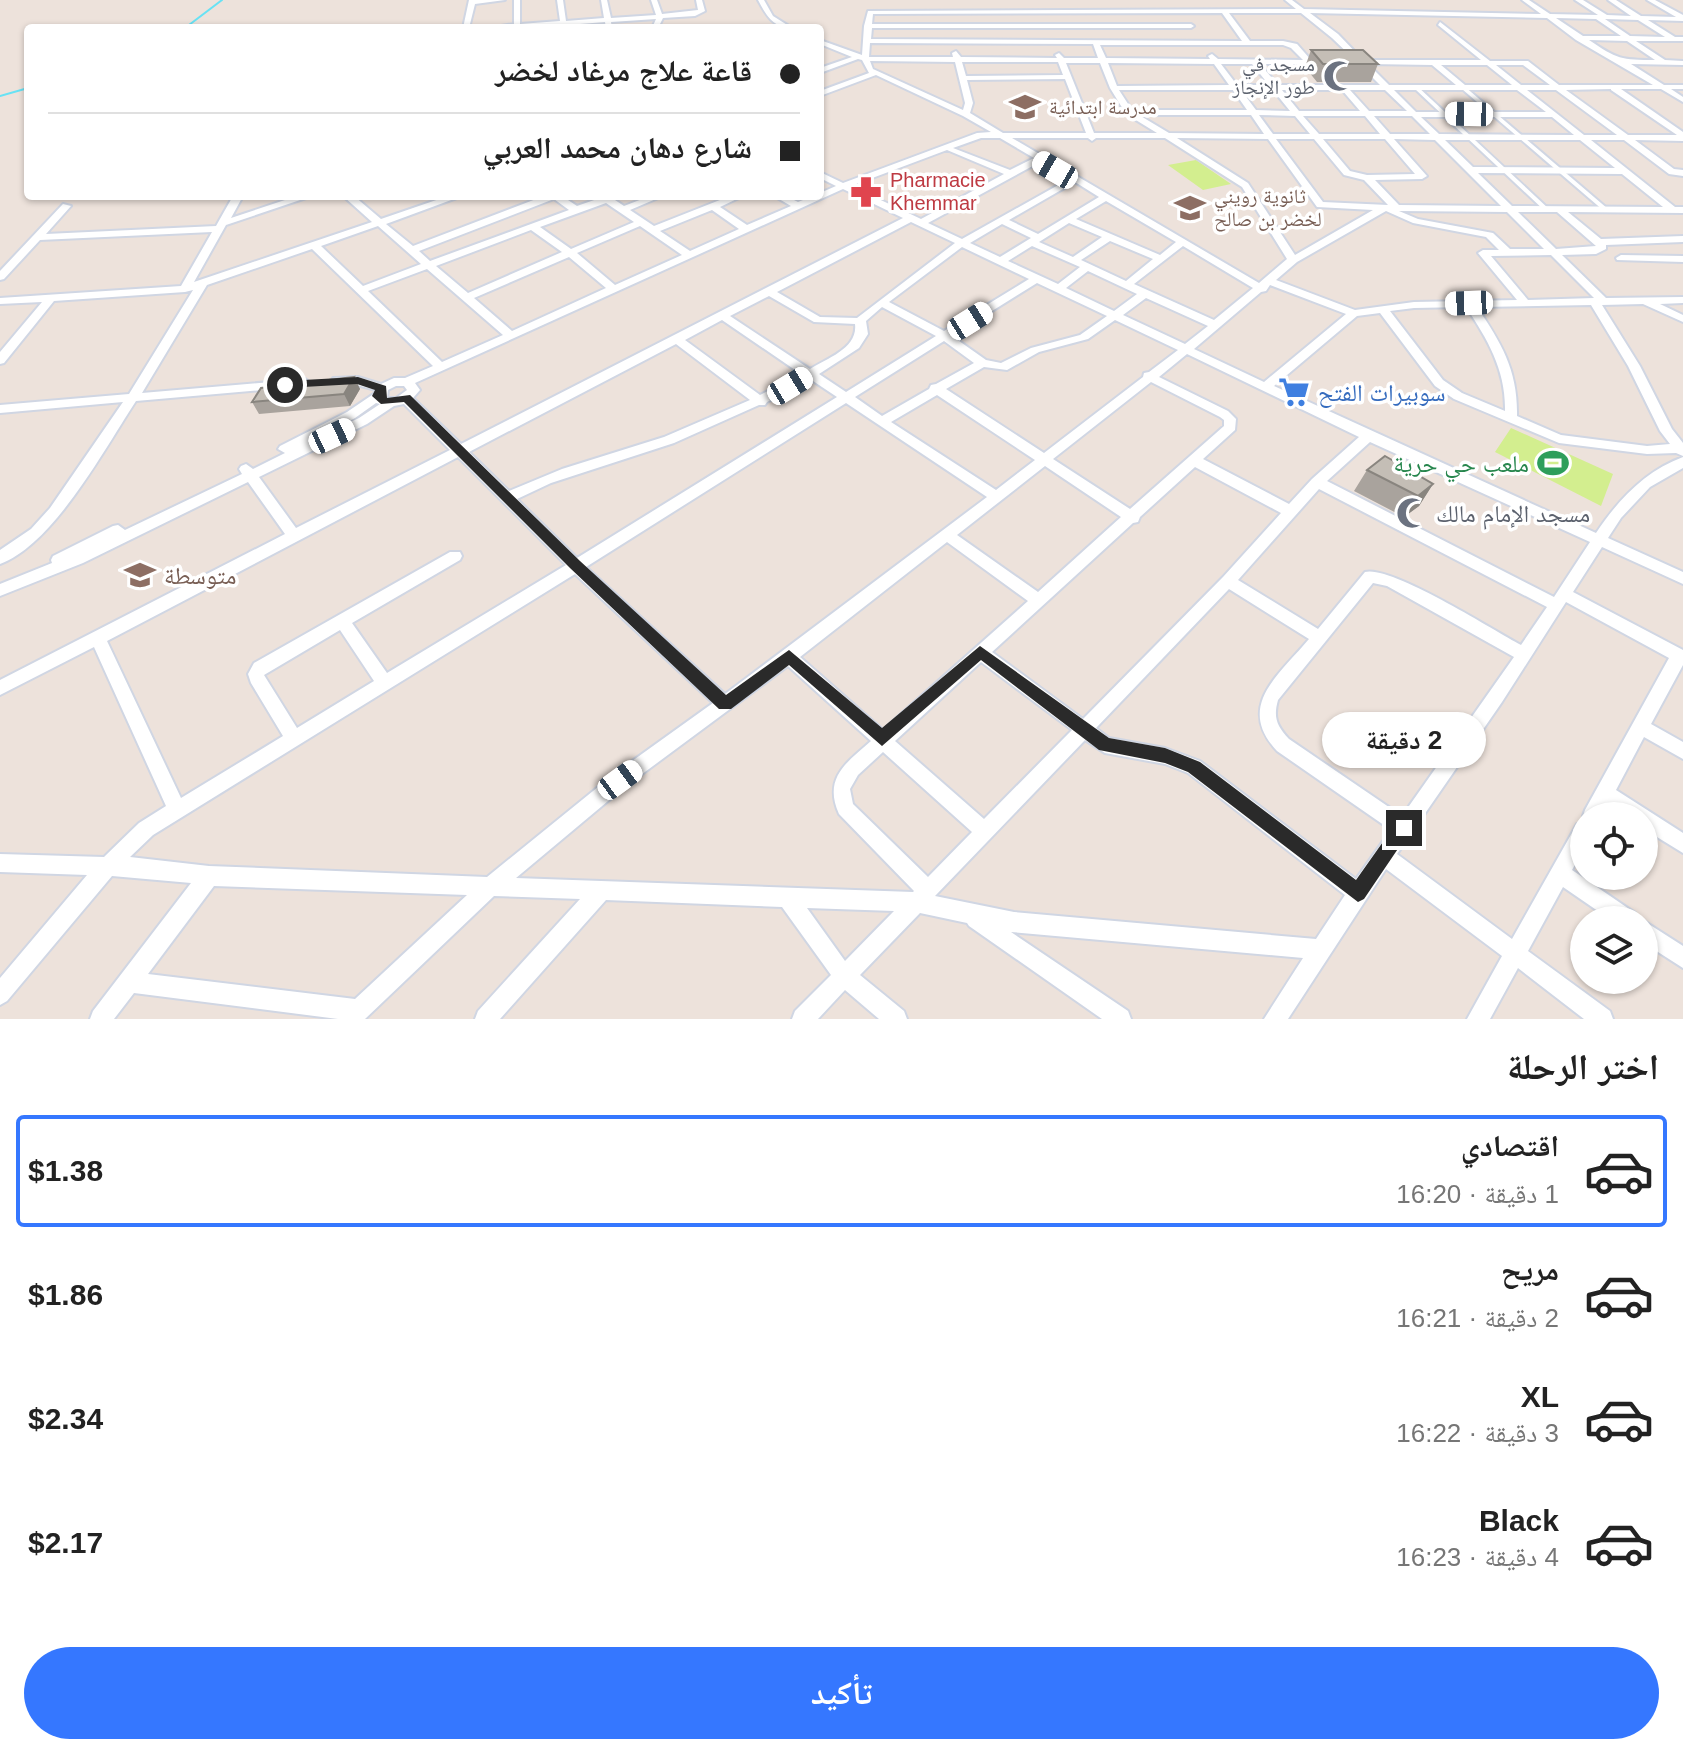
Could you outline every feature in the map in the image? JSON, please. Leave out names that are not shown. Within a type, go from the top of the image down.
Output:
[{"type":"street","points":[[467,24],[472,1],[502,0]]},
{"type":"street","points":[[517,0],[518,24]]},
{"type":"street","points":[[560,0],[564,24]]},
{"type":"street","points":[[604,0],[609,24],[700,13],[699,0]]},
{"type":"street","points":[[654,0],[660,17],[657,24]]},
{"type":"street","points":[[761,0],[770,17],[782,24]]},
{"type":"street","points":[[993,0],[995,10]]},
{"type":"street","points":[[1046,0],[1047,26],[1092,138]]},
{"type":"street","points":[[1137,0],[1153,26]]},
{"type":"street","points":[[1168,0],[1203,42],[1250,112],[1341,231]]},
{"type":"street","points":[[1288,0],[1299,11],[1328,29],[1553,252],[1598,301],[1682,454]]},
{"type":"street","points":[[1525,0],[1579,38],[1683,100]]},
{"type":"street","points":[[1578,0],[1662,62]]},
{"type":"street","points":[[1611,0],[1680,41]]},
{"type":"street","points":[[1650,0],[1683,18]]},
{"type":"street","points":[[948,5],[969,103],[966,114]]},
{"type":"street","points":[[860,58],[870,12],[948,5],[995,10],[1299,11],[1683,18]]},
{"type":"street","points":[[1225,13],[1247,42]]},
{"type":"street","points":[[1440,24],[1623,171],[1678,210],[1683,218]]},
{"type":"street","points":[[867,26],[1191,26]]},
{"type":"street","points":[[1165,26],[1175,42]]},
{"type":"street","points":[[1579,38],[1680,41]]},
{"type":"street","points":[[866,41],[1292,44],[1309,62]]},
{"type":"street","points":[[1097,42],[1114,88],[1129,112],[1245,185],[1293,260]]},
{"type":"street","points":[[824,44],[860,58],[875,73],[966,114],[1181,243],[1266,285],[1354,313],[1382,308],[1469,303],[1683,300]]},
{"type":"street","points":[[824,69],[860,58],[1334,62]]},
{"type":"street","points":[[1254,62],[1347,173],[1367,178],[1423,174],[1345,89]]},
{"type":"street","points":[[1297,62],[1305,71]]},
{"type":"street","points":[[1346,62],[1525,63],[1672,172],[1683,173]]},
{"type":"street","points":[[1433,62],[1606,210]]},
{"type":"street","points":[[1622,62],[1681,64]]},
{"type":"street","points":[[824,92],[875,73]]},
{"type":"street","points":[[962,78],[1067,77]]},
{"type":"street","points":[[1313,80],[1321,89]]},
{"type":"street","points":[[1114,88],[1683,87]]},
{"type":"street","points":[[1417,88],[1548,211]]},
{"type":"street","points":[[1613,88],[1683,137]]},
{"type":"street","points":[[1129,112],[1553,115]]},
{"type":"street","points":[[824,196],[951,150],[1001,136]]},
{"type":"street","points":[[824,198],[970,138],[1683,137]]},
{"type":"street","points":[[951,150],[1009,173]]},
{"type":"street","points":[[0,688],[675,338],[1038,159]]},
{"type":"street","points":[[1469,170],[1623,171]]},
{"type":"street","points":[[824,177],[1368,436],[1683,578]]},
{"type":"street","points":[[1367,178],[1408,231]]},
{"type":"street","points":[[768,291],[818,320],[860,321],[962,243],[1073,180]]},
{"type":"street","points":[[1000,261],[1104,198]]},
{"type":"street","points":[[185,289],[236,200]]},
{"type":"street","points":[[37,237],[222,226],[296,200]]},
{"type":"street","points":[[352,200],[510,335]]},
{"type":"street","points":[[0,301],[185,289],[446,200]]},
{"type":"street","points":[[410,251],[544,200]]},
{"type":"street","points":[[561,200],[576,210],[598,200]]},
{"type":"street","points":[[362,290],[597,200]]},
{"type":"street","points":[[608,200],[689,255]]},
{"type":"street","points":[[622,210],[648,200]]},
{"type":"street","points":[[653,230],[728,200]]},
{"type":"street","points":[[787,200],[798,206]]},
{"type":"street","points":[[0,590],[78,559],[249,472],[363,421],[396,392],[441,367],[814,200]]},
{"type":"street","points":[[396,392],[820,200]]},
{"type":"street","points":[[1320,205],[1392,210],[1678,210]]},
{"type":"street","points":[[0,277],[66,206]]},
{"type":"street","points":[[712,206],[746,229]]},
{"type":"street","points":[[130,982],[354,1014],[493,884],[620,780],[789,657],[1044,460],[1148,376],[1188,348],[1293,260],[1341,231],[1392,210],[1484,233],[1507,252]]},
{"type":"street","points":[[1525,303],[1483,254],[1599,250],[1602,247],[1561,211]]},
{"type":"street","points":[[1069,220],[1161,259]]},
{"type":"street","points":[[1002,221],[1073,261],[1216,325]]},
{"type":"street","points":[[465,298],[641,222]]},
{"type":"street","points":[[533,227],[613,289]]},
{"type":"street","points":[[1073,261],[1109,237]]},
{"type":"street","points":[[1599,242],[1683,239]]},
{"type":"street","points":[[1127,285],[1181,243]]},
{"type":"street","points":[[315,246],[441,367]]},
{"type":"street","points":[[1621,258],[1683,259]]},
{"type":"street","points":[[1058,289],[1087,267]]},
{"type":"street","points":[[0,994],[106,868],[146,829],[1037,278]]},
{"type":"street","points":[[0,558],[36,533],[55,512],[133,397],[202,284]]},
{"type":"street","points":[[883,303],[944,336],[982,363],[1003,367],[1035,350],[1084,337],[1145,294]]},
{"type":"street","points":[[0,360],[50,299]]},
{"type":"street","points":[[1645,300],[1683,319]]},
{"type":"street","points":[[1469,303],[1506,364],[1514,400],[1511,419]]},
{"type":"street","points":[[1382,308],[1446,389],[1559,439],[1682,454]]},
{"type":"street","points":[[1267,386],[1354,313]]},
{"type":"street","points":[[721,315],[995,496]]},
{"type":"street","points":[[507,498],[535,482],[669,440],[761,402],[855,346],[862,334],[860,321]]},
{"type":"street","points":[[675,338],[761,402]]},
{"type":"street","points":[[881,422],[982,363]]},
{"type":"street","points":[[921,896],[845,808],[841,797],[843,781],[882,738],[1226,434],[1230,419],[1148,376]]},
{"type":"street","points":[[0,409],[339,381],[358,381],[396,392],[725,704]]},
{"type":"street","points":[[935,388],[1133,518]]},
{"type":"street","points":[[803,1019],[1228,581],[1317,482],[1368,436]]},
{"type":"street","points":[[1275,1019],[1560,600],[1598,538],[1645,484],[1682,454]]},
{"type":"street","points":[[1195,461],[1290,511]]},
{"type":"street","points":[[249,472],[294,536]]},
{"type":"street","points":[[1317,482],[1681,657],[1599,802]]},
{"type":"street","points":[[946,534],[1038,600]]},
{"type":"street","points":[[294,739],[256,674],[266,663],[455,556]]},
{"type":"street","points":[[1653,562],[1683,570]]},
{"type":"street","points":[[1404,828],[1283,745],[1269,730],[1264,716],[1271,697],[1370,576],[1391,581],[1523,654]]},
{"type":"street","points":[[1228,581],[1318,637]]},
{"type":"street","points":[[342,620],[385,684]]},
{"type":"street","points":[[98,639],[177,809]]},
{"type":"street","points":[[980,652],[1083,731],[1119,749],[1165,756],[1194,767],[1358,893]]},
{"type":"street","points":[[789,657],[984,831]]},
{"type":"street","points":[[1641,727],[1683,751]]},
{"type":"street","points":[[1604,793],[1618,802]]},
{"type":"street","points":[[1658,828],[1683,844]]},
{"type":"street","points":[[1478,1019],[1570,855]]},
{"type":"street","points":[[1386,857],[1602,1019]]},
{"type":"street","points":[[0,863],[133,867],[209,876],[493,884],[788,899],[921,896],[972,916],[1120,1019]]},
{"type":"street","points":[[1560,873],[1608,906]]},
{"type":"street","points":[[101,1019],[209,876]]},
{"type":"street","points":[[486,1019],[601,891]]},
{"type":"street","points":[[788,899],[843,975],[896,1019]]},
{"type":"street","points":[[972,916],[1322,950]]},
{"type":"street","points":[[1658,941],[1683,958]]},
{"type":"green space","points":[[1196,160],[1231,184],[1203,190],[1168,165]]},
{"type":"green space","name":"ملعب حي حرية","points":[[1511,428],[1613,474],[1601,506],[1495,452]]},
{"type":"building","points":[[1311,50],[1363,50],[1378,64],[1323,64]]},
{"type":"building","points":[[354,377],[344,394],[252,402],[261,388]]},
{"type":"building","points":[[1385,456],[1433,484],[1418,496],[1367,470]]},
{"type":"waterway","points":[[190,24],[222,0]]},
{"type":"waterway","points":[[0,96],[24,89]]},
{"type":"place","name":"مسجد في طور الإنجاز","points":[[1339,76]]},
{"type":"place","name":"مدرسة ابتدائية","points":[[1025,107]]},
{"type":"place","name":"Pharmacie Khemmar","points":[[866,192]]},
{"type":"place","name":"ثانوية رويني لخضر بن صالح","points":[[1190,208]]},
{"type":"place","name":"سوبيرات الفتح","points":[[1294,392]]},
{"type":"place","name":"ملعب حي حرية","points":[[1553,463]]},
{"type":"place","name":"مسجد الإمام مالك","points":[[1412,513]]},
{"type":"place","name":"متوسطة","points":[[140,575]]},
{"type":"route","points":[[285,385],[358,381],[382,388],[378,396],[385,402],[406,398],[575,565],[725,704],[789,657],[882,738],[980,652],[1105,745],[1165,756],[1194,767],[1358,893],[1404,828]]}]
